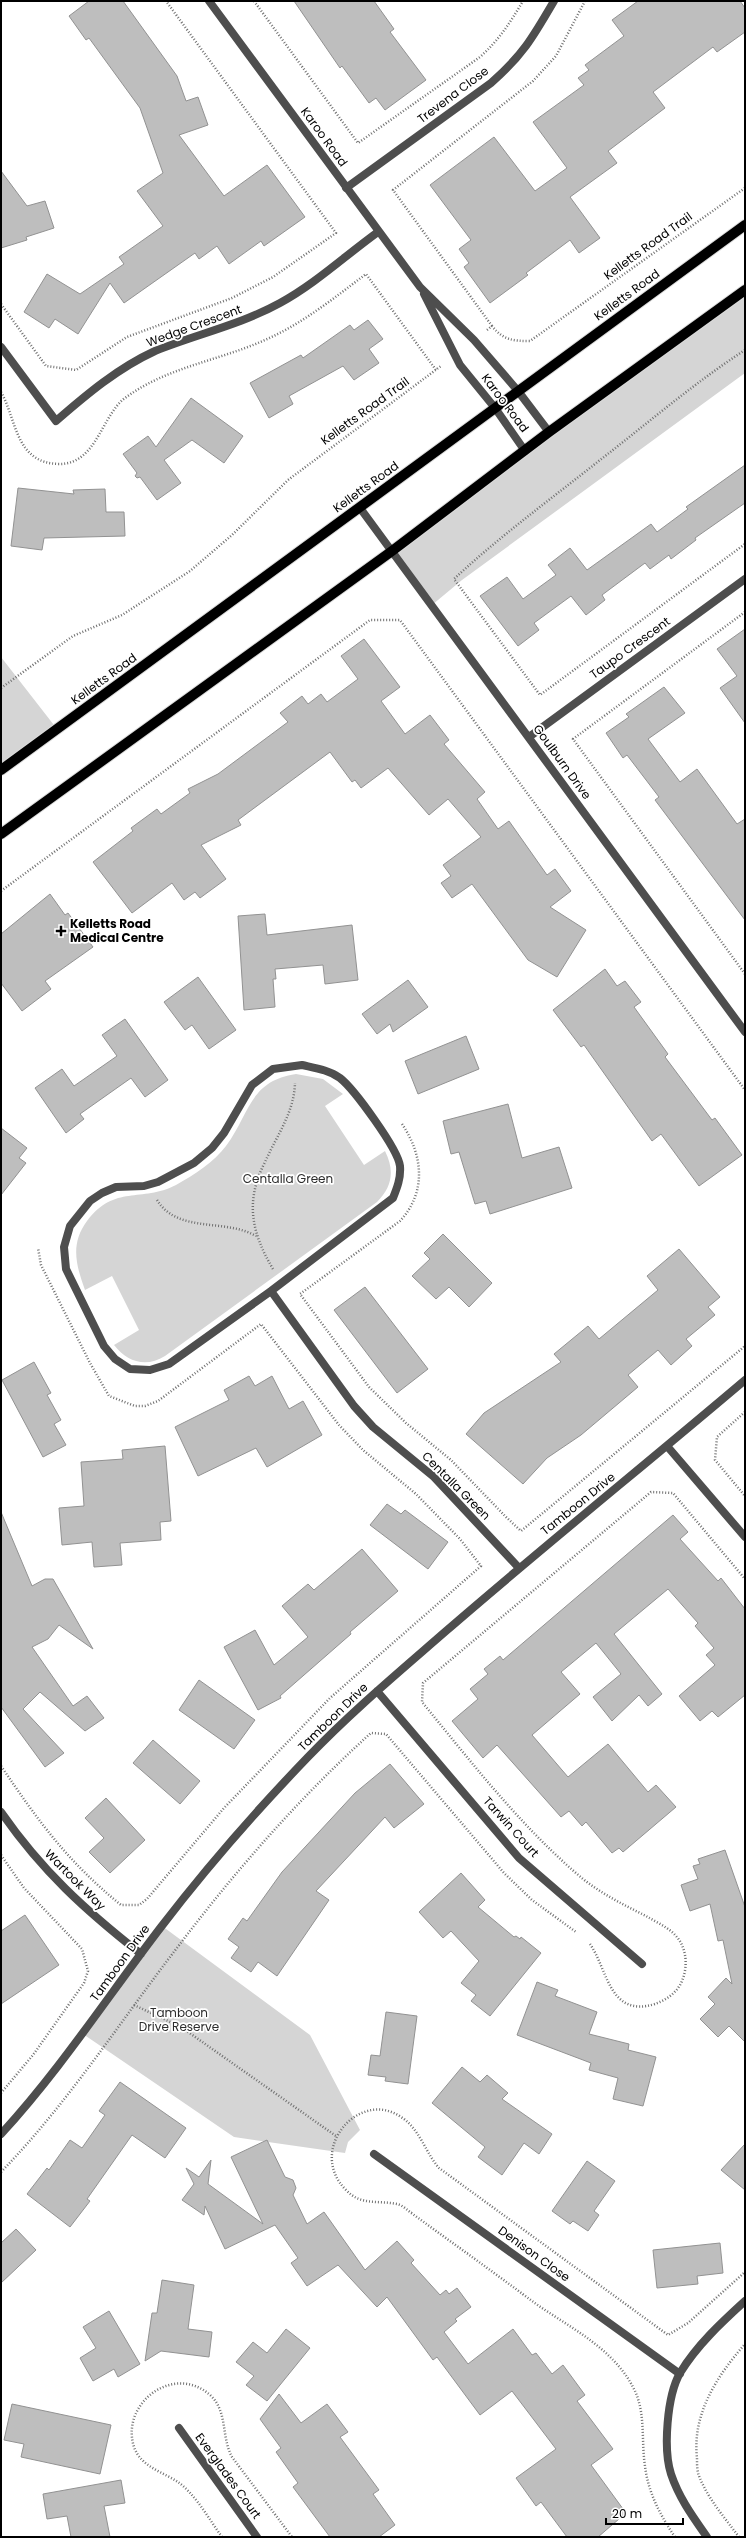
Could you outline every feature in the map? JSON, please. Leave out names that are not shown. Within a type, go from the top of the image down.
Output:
[{"type":"main road","name":"Kelletts Road","points":[[1,770],[745,225]]},
{"type":"main road","points":[[1,834],[392,551],[549,432],[745,290]]},
{"type":"street","name":"Karoo Road","points":[[209,1],[420,287],[474,340],[518,391],[549,432]]},
{"type":"street","name":"Trevena Close","points":[[346,188],[491,83],[512,64],[528,46],[554,1]]},
{"type":"street","name":"Wedge Crescent","points":[[1,347],[56,421],[96,387],[121,370],[155,352],[222,329],[282,303],[378,232]]},
{"type":"street","name":"Karoo Road","points":[[420,287],[460,365],[495,408],[525,451]]},
{"type":"street","name":"Goulburn Drive","points":[[360,508],[745,1031]]},
{"type":"street","name":"Taupo Crescent","points":[[529,737],[745,579]]},
{"type":"street","points":[[302,1065],[323,1070],[340,1078],[352,1091],[396,1151],[400,1166],[399,1183],[393,1198],[380,1210],[271,1291],[169,1364],[150,1370],[130,1369],[115,1359],[104,1346],[66,1269],[64,1247],[70,1226],[90,1201],[116,1187],[144,1186],[182,1170],[212,1148],[252,1085],[273,1069],[302,1065]]},
{"type":"street","name":"Centalla Green","points":[[271,1291],[354,1406],[373,1427],[434,1477],[519,1568]]},
{"type":"street","name":"Tamboon Drive","points":[[1,2134],[83,2034],[141,1954],[247,1822],[310,1754],[377,1691],[519,1568],[745,1380]]},
{"type":"street","points":[[667,1446],[745,1537]]},
{"type":"street","name":"Tarwin Court","points":[[377,1691],[520,1858],[642,1964]]},
{"type":"street","name":"Wartook Way","points":[[1,1812],[42,1866],[83,1908],[141,1954]]},
{"type":"street","name":"Denison Close","points":[[374,2154],[680,2374]]},
{"type":"street","points":[[707,2537],[685,2506],[671,2473],[667,2442],[669,2408],[680,2374],[714,2330],[745,2301]]},
{"type":"street","name":"Everglades Court","points":[[179,2428],[257,2537]]},
{"type":"path","points":[[1,304],[46,366],[76,370],[127,337],[255,288],[336,233],[166,1]]},
{"type":"path","points":[[254,1],[358,143],[480,57],[495,44],[510,25],[523,1]]},
{"type":"path","name":"Kelletts Road Trail","points":[[585,1],[556,56],[533,82],[393,190],[492,326],[498,333],[511,341],[530,341],[745,188]]},
{"type":"path","points":[[1,392],[9,408],[14,431],[26,450],[46,461],[61,464],[68,462],[90,448],[101,434],[107,417],[115,408],[145,386],[184,367],[222,358],[292,327],[366,274],[436,370]]},
{"type":"path","points":[[474,340],[492,326]]},
{"type":"path","points":[[745,350],[638,428],[527,518],[499,538],[454,579],[540,695],[745,544]]},
{"type":"path","name":"Kelletts Road Trail","points":[[1,688],[73,636],[122,615],[190,570],[232,535],[288,480],[436,370],[455,354]]},
{"type":"path","points":[[745,612],[573,739],[745,974]]},
{"type":"path","points":[[1,890],[370,620],[400,620],[745,1090]]},
{"type":"path","points":[[274,1271],[256,1236],[252,1206],[258,1179],[293,1102],[295,1076]]},
{"type":"path","points":[[156,1197],[170,1214],[188,1222],[227,1225],[245,1229],[256,1236]]},
{"type":"path","points":[[300,1294],[369,1387],[394,1412],[451,1460],[506,1518],[521,1530],[745,1346]]},
{"type":"path","points":[[745,1412],[717,1437],[715,1460],[745,1496]]},
{"type":"path","points":[[422,1702],[423,1683],[651,1492],[673,1494],[745,1579]]},
{"type":"path","points":[[1,1766],[44,1828],[71,1860],[121,1905],[139,1905],[147,1899],[244,1786],[330,1698],[481,1566]]},
{"type":"path","points":[[1,2172],[63,2102],[180,1943],[268,1838],[345,1756],[371,1733],[386,1734]]},
{"type":"path","points":[[1,1855],[24,1888],[82,1949],[88,1971],[84,1983],[33,2055],[1,2093]]},
{"type":"path","points":[[134,2005],[181,2027],[336,2136]]},
{"type":"path","points":[[676,2537],[651,2494],[645,2466],[640,2406],[634,2389],[617,2362],[599,2346],[560,2320],[398,2204],[373,2203],[354,2197],[337,2179],[333,2168],[331,2157],[336,2136],[345,2124],[362,2113],[381,2111],[401,2117],[417,2133],[431,2160],[439,2168],[668,2335],[688,2323],[745,2272]]},
{"type":"path","points":[[740,2537],[710,2497],[698,2475],[695,2445],[699,2420],[711,2390],[745,2344]]},
{"type":"green space","points":[[745,290],[745,373],[462,580],[432,605],[392,551]]},
{"type":"green space","points":[[1,657],[57,729],[1,770]]},
{"type":"green space","name":"Centalla Green","points":[[296,1074],[323,1079],[343,1094],[325,1106],[364,1165],[385,1151],[391,1172],[389,1185],[386,1191],[377,1202],[165,1356],[151,1362],[144,1362],[125,1356],[114,1345],[139,1330],[112,1276],[85,1290],[79,1272],[76,1255],[78,1238],[87,1221],[97,1210],[108,1202],[118,1198],[163,1190],[176,1185],[203,1168],[226,1146],[252,1101],[260,1091],[280,1078]]},
{"type":"green space","name":"Tamboon Drive Reserve","points":[[162,1926],[310,2035],[360,2130],[348,2142],[345,2153],[234,2137],[83,2034]]},
{"type":"building","points":[[89,1],[123,1],[177,76],[186,101],[198,97],[208,125],[179,135],[224,196],[267,165],[305,217],[264,246],[261,241],[229,264],[217,246],[199,259],[195,253],[124,303],[110,283],[78,334],[55,319],[49,328],[24,312],[47,274],[80,294],[124,264],[119,257],[163,226],[137,191],[163,173],[140,108],[89,38],[86,40],[69,16]]},
{"type":"building","points":[[294,1],[374,1],[394,29],[390,32],[426,80],[385,110],[376,98],[369,103],[342,66],[340,68]]},
{"type":"building","points":[[638,1],[740,1],[745,8],[745,32],[717,52],[713,47],[653,92],[665,108],[608,151],[617,163],[570,197],[600,238],[579,253],[570,240],[526,273],[528,275],[490,303],[464,267],[469,263],[459,249],[471,240],[430,185],[494,137],[535,191],[567,168],[533,122],[584,85],[578,78],[589,70],[585,65],[624,36],[612,20]]},
{"type":"building","points":[[1,171],[27,206],[45,201],[54,228],[26,237],[27,240],[1,248]]},
{"type":"building","points":[[368,320],[383,339],[369,349],[379,363],[354,380],[343,366],[289,396],[293,404],[269,418],[250,383],[301,355],[303,358],[350,325],[354,330]]},
{"type":"building","points":[[191,398],[243,436],[224,463],[192,440],[164,460],[181,483],[157,500],[140,477],[137,478],[135,476],[137,473],[123,454],[148,436],[156,447]]},
{"type":"building","points":[[745,465],[745,503],[695,538],[696,540],[671,559],[669,555],[650,569],[645,563],[602,595],[605,600],[586,615],[571,596],[534,623],[539,630],[518,646],[480,596],[507,577],[523,599],[556,575],[548,565],[570,548],[587,570],[651,524],[657,532],[688,509],[686,507]]},
{"type":"building","points":[[18,488],[74,494],[73,490],[105,489],[106,512],[124,512],[125,536],[44,538],[42,550],[11,546]]},
{"type":"building","points":[[745,629],[745,723],[720,688],[737,676],[717,649]]},
{"type":"building","points":[[364,639],[400,687],[381,701],[405,734],[430,715],[449,740],[444,744],[485,792],[477,799],[498,829],[509,821],[547,875],[555,869],[571,891],[550,907],[586,930],[557,977],[528,960],[472,884],[452,898],[441,883],[451,876],[443,865],[481,837],[448,799],[429,815],[388,768],[361,788],[355,780],[352,782],[330,752],[238,820],[241,825],[201,845],[226,879],[200,898],[195,892],[184,900],[172,883],[132,913],[93,862],[133,831],[131,828],[157,809],[161,814],[190,793],[188,789],[218,774],[288,722],[280,713],[302,696],[308,704],[321,694],[327,702],[358,679],[341,656]]},
{"type":"building","points":[[664,687],[685,713],[648,739],[680,782],[697,769],[737,824],[745,819],[745,920],[655,800],[659,797],[627,755],[623,758],[606,733],[629,717],[626,714]]},
{"type":"building","points":[[50,894],[65,915],[68,913],[93,947],[45,981],[51,989],[22,1011],[1,983],[1,934]]},
{"type":"building","points":[[265,914],[267,935],[352,925],[358,980],[325,984],[323,965],[275,969],[276,979],[273,979],[275,1007],[244,1010],[238,916]]},
{"type":"building","points":[[605,969],[617,986],[625,981],[641,1002],[634,1007],[668,1054],[665,1057],[712,1120],[715,1118],[742,1155],[699,1186],[661,1134],[652,1141],[584,1045],[581,1047],[553,1010]]},
{"type":"building","points":[[198,977],[236,1030],[209,1049],[192,1025],[185,1030],[164,1002]]},
{"type":"building","points":[[408,980],[428,1007],[393,1032],[390,1024],[377,1034],[362,1014]]},
{"type":"building","points":[[125,1019],[168,1080],[145,1097],[131,1078],[80,1114],[84,1119],[66,1133],[35,1088],[62,1069],[74,1086],[117,1056],[102,1035]]},
{"type":"building","points":[[466,1036],[479,1069],[418,1094],[405,1061]]},
{"type":"building","points":[[508,1104],[522,1158],[559,1147],[572,1188],[490,1214],[486,1201],[475,1204],[459,1152],[451,1154],[443,1121]]},
{"type":"building","points":[[1,1128],[27,1148],[19,1158],[26,1163],[1,1195]]},
{"type":"building","points":[[443,1234],[492,1283],[469,1307],[449,1287],[436,1299],[412,1276],[430,1259],[424,1253]]},
{"type":"building","points":[[679,1249],[720,1297],[708,1307],[715,1315],[686,1339],[692,1346],[671,1365],[658,1350],[628,1375],[638,1387],[581,1435],[547,1458],[523,1484],[466,1434],[484,1413],[561,1362],[554,1354],[588,1326],[599,1339],[658,1290],[647,1276]]},
{"type":"building","points":[[365,1287],[428,1369],[397,1393],[334,1310]]},
{"type":"building","points":[[34,1362],[51,1393],[47,1395],[61,1420],[54,1424],[66,1445],[43,1457],[2,1380]]},
{"type":"building","points":[[249,1376],[255,1386],[272,1376],[289,1409],[303,1401],[322,1435],[267,1467],[256,1448],[198,1476],[175,1427],[229,1400],[224,1390]]},
{"type":"building","points":[[165,1446],[171,1521],[160,1522],[161,1540],[120,1543],[122,1565],[94,1567],[92,1542],[62,1545],[59,1508],[84,1506],[81,1462],[123,1459],[122,1450]]},
{"type":"building","points":[[387,1504],[401,1514],[405,1510],[448,1542],[428,1569],[370,1525]]},
{"type":"building","points":[[1,1512],[32,1586],[45,1579],[53,1579],[93,1649],[59,1625],[48,1639],[32,1647],[73,1706],[87,1696],[104,1718],[85,1731],[40,1692],[23,1709],[64,1753],[45,1767],[1,1707]]},
{"type":"building","points":[[673,1515],[688,1532],[680,1539],[718,1581],[721,1578],[745,1609],[745,1695],[718,1717],[712,1711],[700,1721],[679,1696],[715,1665],[706,1655],[714,1648],[695,1626],[698,1623],[668,1589],[614,1634],[662,1694],[648,1706],[639,1695],[612,1721],[593,1697],[621,1674],[596,1643],[561,1672],[580,1694],[532,1735],[568,1777],[608,1744],[648,1792],[656,1785],[676,1807],[623,1852],[619,1848],[612,1853],[586,1822],[582,1826],[569,1811],[561,1817],[497,1745],[483,1758],[452,1721],[478,1699],[470,1689],[488,1674],[484,1669],[500,1656],[503,1660]]},
{"type":"building","points":[[362,1549],[398,1591],[350,1632],[351,1634],[280,1696],[281,1698],[258,1710],[224,1647],[255,1630],[274,1665],[308,1637],[282,1606],[308,1584],[314,1590]]},
{"type":"building","points":[[199,1680],[255,1720],[234,1749],[179,1710]]},
{"type":"building","points":[[153,1740],[200,1781],[180,1804],[133,1763]]},
{"type":"building","points":[[390,1764],[424,1804],[394,1828],[385,1817],[316,1891],[329,1900],[277,1976],[258,1962],[251,1972],[231,1958],[239,1947],[228,1939],[243,1918],[247,1921],[282,1872],[355,1793]]},
{"type":"building","points":[[106,1798],[145,1840],[110,1873],[89,1852],[104,1838],[85,1818]]},
{"type":"building","points":[[725,1850],[745,1907],[745,2042],[729,2026],[718,2037],[700,2019],[715,2004],[708,1997],[726,1978],[732,1984],[723,1940],[718,1941],[710,1904],[690,1911],[681,1885],[698,1879],[693,1866],[700,1864],[698,1859]]},
{"type":"building","points":[[461,1873],[485,1900],[478,1907],[514,1937],[516,1936],[520,1939],[521,1937],[541,1953],[490,2016],[471,2001],[476,1995],[461,1983],[479,1961],[451,1931],[443,1938],[419,1912]]},
{"type":"building","points":[[25,1915],[59,1965],[1,2004],[1,1931]]},
{"type":"building","points":[[537,1982],[558,1990],[555,1996],[597,2012],[589,2034],[629,2044],[628,2050],[656,2057],[643,2106],[613,2099],[618,2078],[589,2070],[591,2063],[517,2035]]},
{"type":"building","points":[[386,2012],[417,2016],[408,2084],[385,2081],[386,2077],[368,2075],[371,2055],[380,2056]]},
{"type":"building","points":[[462,2067],[480,2082],[487,2075],[508,2093],[502,2099],[552,2134],[539,2154],[524,2143],[502,2175],[478,2157],[485,2147],[432,2103]]},
{"type":"building","points":[[120,2082],[186,2128],[165,2158],[132,2135],[87,2199],[90,2201],[70,2227],[27,2194],[47,2168],[49,2170],[70,2140],[82,2148],[105,2115],[99,2111]]},
{"type":"building","points":[[267,2140],[285,2177],[293,2180],[296,2188],[293,2195],[307,2224],[324,2212],[365,2270],[397,2241],[414,2260],[411,2263],[440,2295],[446,2290],[449,2294],[457,2288],[471,2307],[455,2319],[457,2321],[444,2332],[468,2364],[513,2329],[532,2355],[536,2353],[552,2374],[563,2365],[585,2395],[577,2401],[613,2449],[591,2465],[626,2513],[598,2537],[567,2537],[541,2502],[536,2506],[516,2478],[556,2449],[512,2391],[480,2415],[437,2357],[433,2360],[387,2297],[377,2307],[338,2265],[307,2286],[291,2263],[298,2258],[275,2225],[225,2249],[205,2206],[204,2215],[182,2200],[194,2184],[186,2168],[199,2177],[211,2160],[208,2184],[263,2224],[231,2157]]},
{"type":"building","points":[[745,2144],[745,2190],[721,2170]]},
{"type":"building","points":[[587,2161],[615,2181],[594,2211],[599,2215],[588,2231],[573,2221],[570,2224],[552,2211]]},
{"type":"building","points":[[16,2229],[36,2250],[1,2283],[1,2243]]},
{"type":"building","points":[[720,2243],[723,2273],[697,2276],[698,2284],[657,2288],[653,2250]]},
{"type":"building","points":[[162,2280],[194,2285],[188,2329],[212,2332],[209,2357],[161,2351],[145,2361],[152,2313],[157,2313]]},
{"type":"building","points":[[109,2311],[140,2364],[118,2377],[114,2369],[93,2381],[80,2358],[96,2348],[83,2327]]},
{"type":"building","points":[[286,2329],[310,2348],[267,2401],[246,2385],[254,2376],[236,2362],[253,2342],[267,2353]]},
{"type":"building","points":[[279,2394],[301,2423],[327,2404],[348,2432],[340,2437],[379,2490],[373,2494],[395,2525],[379,2537],[330,2537],[293,2487],[298,2483],[276,2452],[281,2448],[260,2419]]},
{"type":"building","points":[[12,2404],[111,2425],[100,2474],[21,2457],[24,2444],[4,2440]]},
{"type":"building","points":[[121,2480],[125,2503],[104,2506],[110,2537],[71,2537],[67,2516],[47,2519],[43,2494]]},
{"type":"place","name":"Kelletts Road Medical Centre","points":[[61,931]]}]
